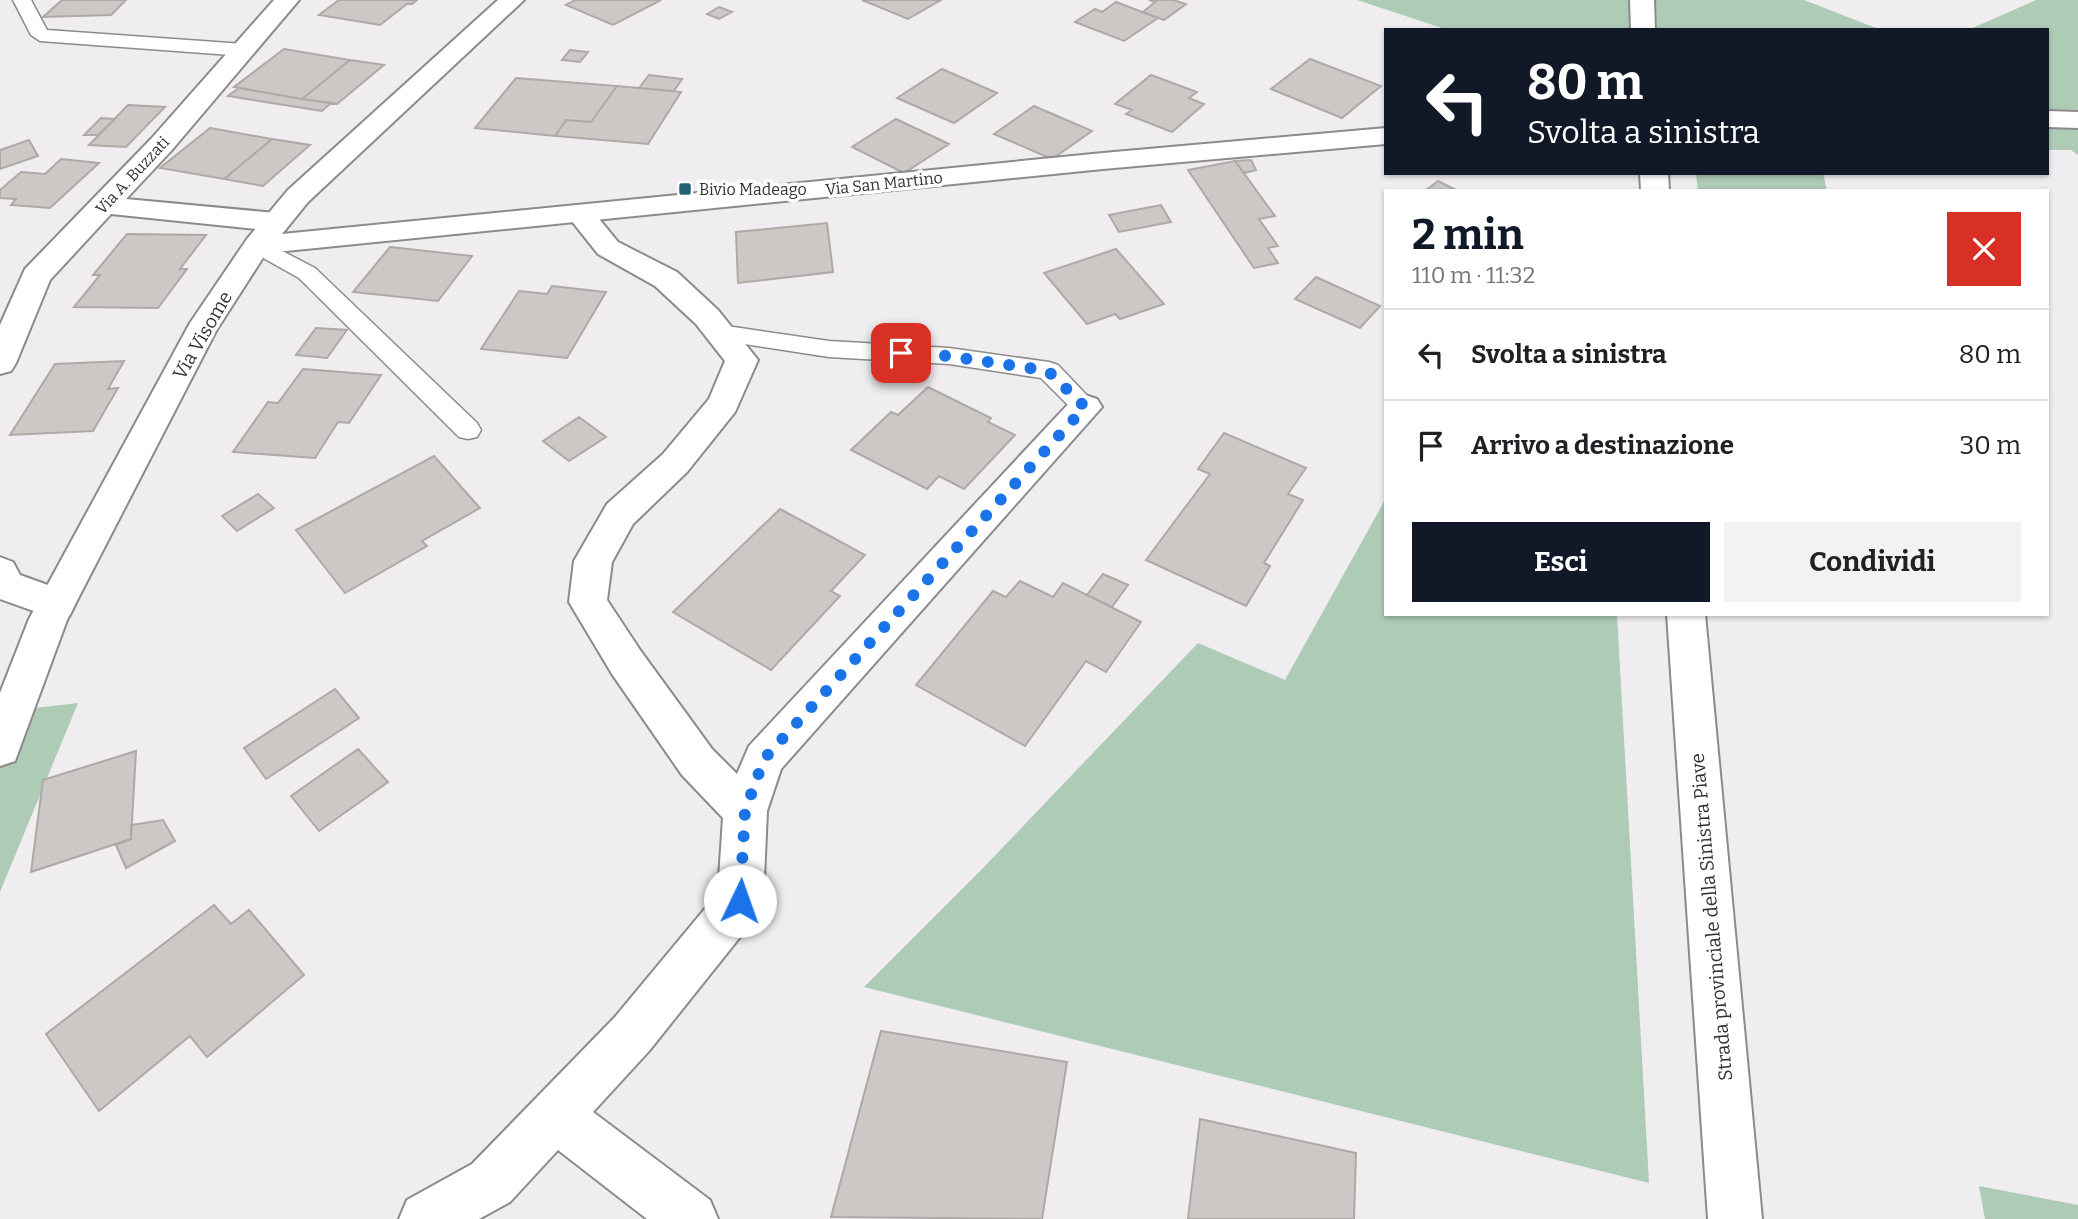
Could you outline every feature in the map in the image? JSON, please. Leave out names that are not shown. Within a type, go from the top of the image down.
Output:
[{"type":"street","name":"Via A. Buzzati","points":[[0,363],[37,276],[287,0]]},
{"type":"street","name":"Via Visome","points":[[0,748],[48,619],[201,330],[266,234],[298,195],[512,0]]},
{"type":"street","points":[[1642,0],[1643,28]]},
{"type":"street","points":[[2049,119],[2078,120]]},
{"type":"street","name":"Via San Martino","points":[[103,205],[266,234],[581,215],[1150,155],[1384,136]]},
{"type":"street","points":[[581,215],[608,248],[666,279],[720,333],[742,360],[723,404],[675,463],[620,514],[593,561],[588,602],[626,662],[697,762],[745,811]]},
{"type":"street","points":[[426,1219],[491,1183],[632,1034],[740,901],[745,811],[764,759],[1085,407]]},
{"type":"street","points":[[0,572],[5,585],[56,604]]},
{"type":"street","name":"Strada provinciale della Sinistra Piave","points":[[1686,616],[1735,1219]]},
{"type":"street","points":[[555,1116],[691,1219]]},
{"type":"lane","points":[[22,0],[40,35],[244,50]]},
{"type":"lane","points":[[266,234],[468,430]]},
{"type":"lane","points":[[720,333],[829,349],[949,356],[1048,371],[1085,407]]},
{"type":"green space","points":[[1357,0],[1804,0],[1876,28],[1442,28]]},
{"type":"green space","points":[[2036,0],[2078,0],[2078,155],[2071,150],[2049,150],[2049,28],[1973,28]]},
{"type":"green space","points":[[1696,175],[1823,175],[1827,189],[1698,189]]},
{"type":"green space","points":[[1384,502],[1384,616],[1617,616],[1649,1183],[864,987],[984,867],[1198,643],[1285,680]]},
{"type":"green space","points":[[78,703],[0,892],[0,712]]},
{"type":"green space","points":[[1979,1186],[2078,1205],[2078,1219],[1985,1219]]},
{"type":"building","points":[[62,0],[126,0],[111,15],[43,17]]},
{"type":"building","points":[[339,0],[417,0],[407,4],[380,25],[319,15]]},
{"type":"building","points":[[575,0],[661,0],[613,25],[566,5]]},
{"type":"building","points":[[862,0],[941,0],[908,19]]},
{"type":"building","points":[[1149,0],[1173,0],[1186,4],[1164,20],[1143,12],[1155,2]]},
{"type":"building","points":[[1116,2],[1158,18],[1124,41],[1075,22],[1095,9],[1102,12]]},
{"type":"building","points":[[719,7],[732,12],[719,19],[707,14]]},
{"type":"building","points":[[284,49],[350,60],[302,99],[234,87]]},
{"type":"building","points":[[570,50],[588,52],[580,62],[562,60]]},
{"type":"building","points":[[1310,59],[1381,86],[1342,118],[1271,89]]},
{"type":"building","points":[[350,60],[384,65],[337,104],[302,99]]},
{"type":"building","points":[[942,69],[997,93],[954,123],[897,98]]},
{"type":"building","points":[[649,75],[682,79],[674,91],[639,88]]},
{"type":"building","points":[[1151,75],[1197,92],[1189,98],[1204,104],[1172,132],[1126,114],[1132,110],[1115,104]]},
{"type":"building","points":[[516,78],[617,86],[591,122],[566,120],[555,136],[475,128]]},
{"type":"building","points":[[617,86],[681,92],[648,144],[555,136],[566,120],[591,122]]},
{"type":"building","points":[[239,88],[331,103],[322,111],[228,96]]},
{"type":"building","points":[[128,105],[165,107],[126,147],[89,145]]},
{"type":"building","points":[[1034,106],[1092,131],[1052,159],[994,134]]},
{"type":"building","points":[[101,118],[115,119],[98,135],[84,135]]},
{"type":"building","points":[[896,119],[949,144],[904,173],[852,147]]},
{"type":"building","points":[[210,128],[272,139],[224,179],[160,168]]},
{"type":"building","points":[[272,139],[310,145],[263,186],[224,179]]},
{"type":"building","points":[[29,140],[38,156],[0,169],[0,150]]},
{"type":"building","points":[[61,159],[99,163],[50,208],[11,205],[16,199],[0,198],[0,190],[21,172],[45,174]]},
{"type":"building","points":[[1251,160],[1256,170],[1244,173],[1235,161]]},
{"type":"building","points":[[1235,161],[1275,216],[1259,219],[1278,246],[1268,248],[1278,263],[1254,268],[1188,170]]},
{"type":"building","points":[[1438,181],[1454,189],[1428,189]]},
{"type":"building","points":[[1161,205],[1171,222],[1119,232],[1109,215]]},
{"type":"building","points":[[827,223],[833,272],[738,283],[736,232]]},
{"type":"building","points":[[127,234],[206,235],[180,269],[187,269],[158,308],[74,307],[100,275],[93,275]]},
{"type":"building","points":[[390,247],[472,256],[438,301],[353,292]]},
{"type":"building","points":[[1116,249],[1164,304],[1120,319],[1115,314],[1087,324],[1044,273]]},
{"type":"building","points":[[1316,277],[1380,306],[1360,328],[1295,299]]},
{"type":"building","points":[[552,286],[606,292],[567,358],[481,349],[519,291],[547,294]]},
{"type":"building","points":[[316,328],[347,330],[327,358],[296,355]]},
{"type":"building","points":[[124,361],[108,389],[118,388],[93,431],[10,435],[55,364]]},
{"type":"building","points":[[303,369],[381,375],[349,423],[338,422],[315,458],[233,452],[268,402],[278,403]]},
{"type":"building","points":[[928,387],[991,418],[988,422],[1015,435],[964,489],[939,476],[927,489],[851,450],[891,412],[898,415]]},
{"type":"building","points":[[579,417],[606,437],[569,461],[543,441]]},
{"type":"building","points":[[1224,433],[1306,468],[1288,494],[1303,500],[1264,563],[1270,566],[1246,606],[1146,560],[1210,474],[1198,469]]},
{"type":"building","points":[[434,456],[480,508],[422,541],[427,546],[345,593],[296,530]]},
{"type":"building","points":[[258,494],[274,508],[237,531],[222,516]]},
{"type":"building","points":[[780,509],[865,555],[831,591],[840,596],[771,670],[673,612]]},
{"type":"building","points":[[1103,574],[1128,585],[1112,607],[1087,595]]},
{"type":"building","points":[[1020,581],[1053,597],[1063,583],[1141,622],[1106,672],[1086,661],[1025,746],[916,685],[993,591],[1006,597]]},
{"type":"building","points":[[335,689],[359,718],[266,779],[244,748]]},
{"type":"building","points":[[358,749],[388,782],[319,831],[291,796]]},
{"type":"building","points":[[136,751],[131,839],[31,872],[43,780]]},
{"type":"building","points":[[163,820],[175,841],[126,868],[116,845],[131,839],[131,825]]},
{"type":"building","points":[[214,905],[231,924],[249,910],[304,975],[207,1057],[190,1036],[99,1111],[46,1034]]},
{"type":"building","points":[[881,1031],[1067,1062],[1042,1219],[831,1217]]},
{"type":"building","points":[[1200,1119],[1356,1153],[1354,1219],[1188,1219]]},
{"type":"place","name":"Bivio Madeago","points":[[685,189]]},
{"type":"route","points":[[740,901],[745,811],[764,759],[1085,407],[1048,371],[949,356],[901,353]]}]
